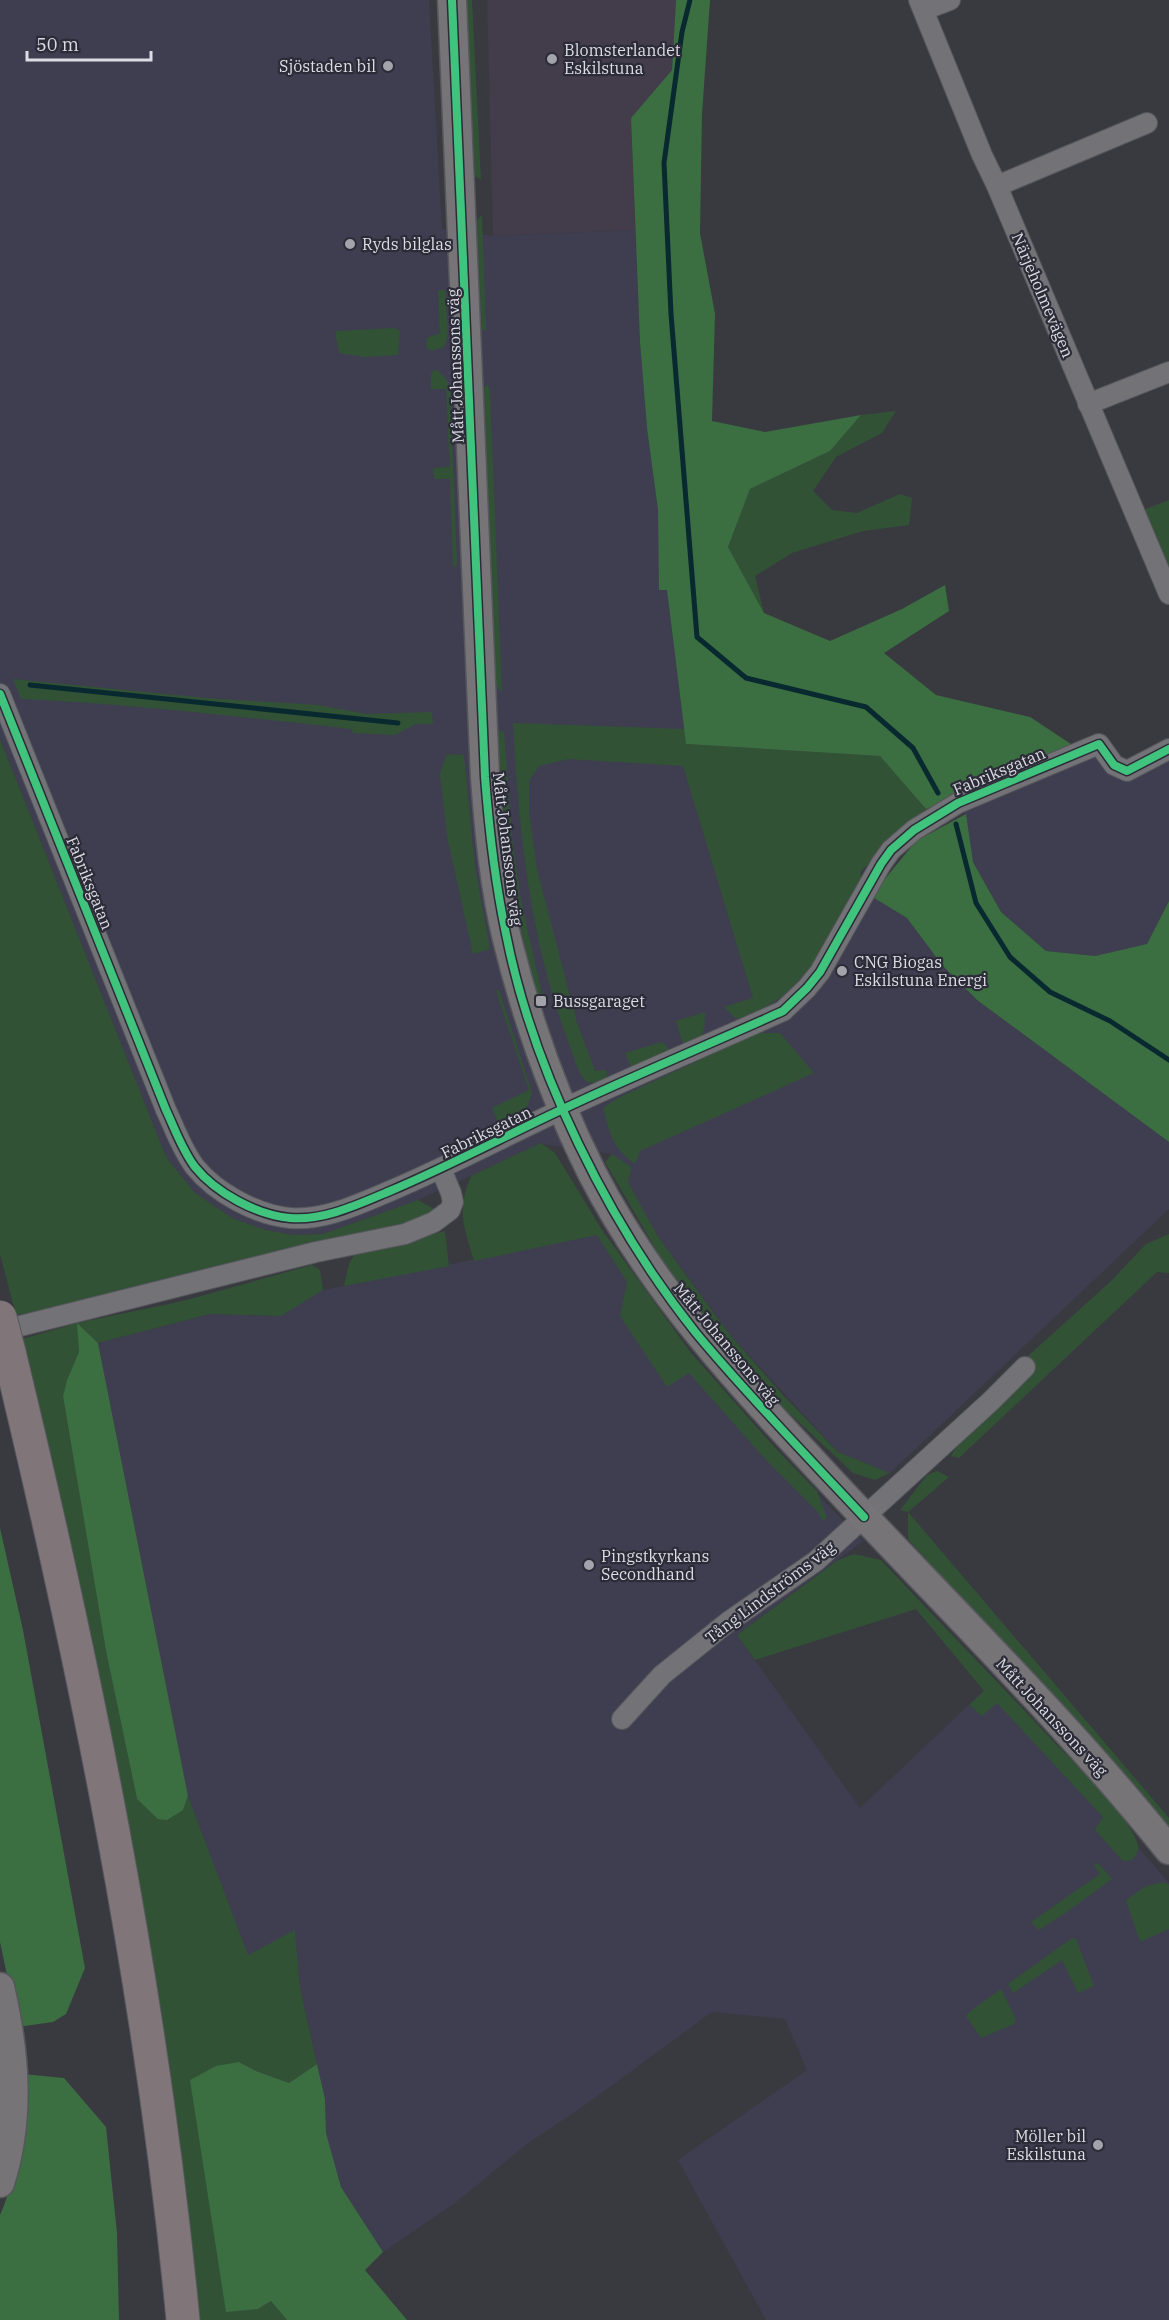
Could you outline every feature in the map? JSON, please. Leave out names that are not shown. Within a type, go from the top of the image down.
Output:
[{"type":"highway","points":[[0,1317],[4,1342],[70,1614],[137,1967],[161,2125],[169,2316]]},
{"type":"highway","points":[[0,1393],[57,1648],[114,1943],[169,2316]]},
{"type":"street","name":"Mått Johanssons väg","points":[[452,0],[482,711],[490,833],[506,937],[536,1041],[563,1109],[592,1173],[608,1201],[664,1289],[725,1367],[1097,1764],[1169,1850]]},
{"type":"street","name":"Närjeholmevägen","points":[[950,0],[921,5],[982,155],[1169,594]]},
{"type":"street","points":[[997,186],[1148,123]]},
{"type":"street","points":[[1089,404],[1169,372]]},
{"type":"street","name":"Fabriksgatan","points":[[0,694],[166,1110],[195,1167],[221,1189],[251,1207],[286,1218],[302,1219],[336,1212],[359,1204],[441,1169],[563,1109],[783,1011],[820,972],[881,864],[905,838],[927,821],[958,803],[1099,744],[1114,765],[1127,771],[1169,750]]},
{"type":"street","points":[[4,1342],[316,1252],[405,1234],[434,1222],[450,1210],[453,1202],[441,1169]]},
{"type":"street","name":"Tång Lindströms väg","points":[[622,1719],[662,1674],[728,1622],[816,1561],[1025,1367]]},
{"type":"street","points":[[0,1987],[11,2041],[14,2095],[11,2131],[0,2183]]},
{"type":"shaded area","points":[[0,0],[429,0],[442,229],[493,236],[635,230],[647,428],[658,510],[660,590],[667,589],[686,744],[926,809],[860,872],[871,895],[907,918],[942,965],[977,1000],[1169,1142],[1169,1209],[890,1473],[838,1452],[731,1336],[657,1235],[612,1154],[541,1144],[418,1200],[323,1234],[294,1235],[266,1230],[234,1219],[195,1193],[166,1157],[0,739]]},
{"type":"shaded area","points":[[487,0],[676,0],[672,70],[631,118],[635,230],[493,236]]},
{"type":"shaded area","points":[[1169,743],[1169,901],[1147,944],[1095,956],[1046,951],[1001,912],[973,862],[961,794],[1074,746],[1111,758],[1134,759]]},
{"type":"shaded area","points":[[604,1233],[651,1312],[703,1377],[863,1541],[737,1635],[860,1808],[995,1680],[1169,1883],[1169,2320],[766,2320],[678,2160],[807,2070],[785,2019],[712,2012],[581,2108],[527,2144],[455,2203],[383,2252],[341,2187],[326,2133],[325,2099],[300,1988],[295,1931],[248,1956],[188,1796],[98,1343],[210,1314],[281,1316],[319,1291]]},
{"type":"green space","points":[[467,0],[472,0],[481,180],[475,176]]},
{"type":"green space","points":[[676,0],[710,0],[702,114],[700,233],[715,314],[712,421],[765,432],[861,415],[830,451],[750,489],[728,547],[764,613],[830,641],[902,609],[945,585],[949,611],[884,653],[936,695],[1030,717],[1074,746],[926,809],[880,756],[686,744],[667,590],[659,590],[658,510],[647,428],[640,342],[631,118],[672,70]]},
{"type":"green space","points":[[482,215],[486,330],[482,331],[477,220]]},
{"type":"green space","points":[[438,290],[445,290],[448,335],[444,347],[431,351],[426,347],[427,338],[440,333]]},
{"type":"green space","points":[[395,328],[400,331],[398,355],[364,357],[339,353],[335,331]]},
{"type":"green space","points":[[435,369],[444,376],[450,386],[457,566],[453,567],[450,479],[434,479],[433,468],[450,467],[446,389],[431,389],[431,374]]},
{"type":"green space","points":[[488,385],[502,693],[495,684],[484,387]]},
{"type":"green space","points":[[896,411],[882,433],[836,457],[813,491],[832,510],[857,513],[900,494],[912,498],[909,525],[863,531],[792,553],[755,576],[764,613],[728,547],[750,489],[830,451],[861,415]]},
{"type":"green space","points":[[1169,500],[1169,575],[1143,510]]},
{"type":"green space","points":[[13,679],[206,698],[318,705],[367,714],[432,712],[433,724],[416,724],[395,735],[353,733],[352,729],[228,716],[104,704],[21,699]]},
{"type":"green space","points":[[513,723],[685,729],[686,744],[881,756],[926,809],[860,872],[863,878],[832,934],[808,970],[778,999],[745,1017],[735,1018],[724,1007],[753,998],[683,766],[568,759],[539,766],[529,781],[529,812],[537,869],[577,1023],[595,1071],[605,1070],[607,1072],[606,1080],[590,1083],[579,1071],[556,1007],[536,927],[523,846]]},
{"type":"green space","points":[[499,730],[504,732],[512,839],[521,900],[542,994],[537,995],[526,953],[506,841]]},
{"type":"green space","points":[[0,739],[166,1157],[195,1193],[234,1219],[266,1230],[294,1235],[323,1234],[418,1200],[436,1210],[418,1223],[51,1309],[16,1315],[0,1254]]},
{"type":"green space","points":[[447,754],[464,755],[475,867],[490,949],[473,954],[447,836],[440,773]]},
{"type":"green space","points":[[966,814],[973,862],[1001,912],[1046,951],[1095,956],[1147,944],[1169,901],[1169,1142],[977,1000],[942,965],[907,918],[871,896],[916,841]]},
{"type":"green space","points":[[499,990],[532,1093],[524,1115],[499,1125],[492,1108],[529,1090],[496,991]]},
{"type":"green space","points":[[705,1012],[705,1025],[702,1033],[685,1046],[676,1021]]},
{"type":"green space","points":[[757,1033],[780,1033],[814,1073],[640,1151],[635,1164],[621,1152],[610,1132],[603,1108],[616,1099]]},
{"type":"green space","points":[[662,1042],[669,1052],[632,1069],[625,1053]]},
{"type":"green space","points":[[541,1143],[555,1153],[604,1233],[602,1234],[605,1234],[691,1353],[817,1491],[827,1518],[823,1521],[818,1512],[766,1460],[689,1373],[667,1387],[620,1316],[627,1282],[597,1235],[474,1261],[463,1218],[466,1188],[471,1176]]},
{"type":"green space","points":[[612,1154],[631,1167],[628,1182],[657,1235],[731,1336],[838,1452],[890,1473],[875,1480],[853,1473],[788,1412],[709,1327],[666,1267],[605,1162]]},
{"type":"green space","points":[[445,1231],[449,1266],[344,1286],[349,1264],[355,1253]]},
{"type":"green space","points":[[1169,1234],[1169,1273],[1157,1272],[959,1458],[951,1456],[956,1448],[1034,1371],[1028,1356],[1111,1281],[1146,1244]]},
{"type":"green space","points":[[312,1265],[320,1270],[323,1290],[281,1316],[210,1314],[98,1343],[78,1324],[79,1352],[63,1396],[106,1651],[137,1799],[183,1810],[188,1796],[248,1955],[295,1930],[300,1988],[317,2064],[289,2083],[239,2062],[226,2311],[258,2309],[271,2301],[287,2320],[196,2320],[12,1342],[77,1323],[183,1301]]},
{"type":"green space","points":[[77,1323],[98,1343],[188,1796],[183,1810],[167,1820],[158,1819],[137,1799],[106,1651],[63,1396],[79,1352]]},
{"type":"green space","points":[[937,1471],[949,1477],[908,1512],[900,1510],[927,1475]]},
{"type":"green space","points":[[908,1512],[1169,1818],[1169,1831],[908,1539]]},
{"type":"green space","points":[[0,1528],[23,1630],[85,1968],[66,2014],[53,2022],[18,2027],[0,1942]]},
{"type":"green space","points":[[854,1554],[881,1560],[1099,1789],[1121,1815],[1136,1840],[1138,1851],[1132,1860],[1123,1861],[1095,1830],[1103,1817],[997,1703],[982,1716],[969,1705],[984,1691],[916,1609],[755,1660],[737,1635],[838,1560]]},
{"type":"green space","points":[[1098,1863],[1112,1879],[1039,1930],[1031,1922],[1100,1874],[1094,1865]]},
{"type":"green space","points":[[1164,1882],[1169,1885],[1169,1929],[1140,1942],[1126,1900],[1146,1886]]},
{"type":"green space","points":[[1072,1938],[1076,1939],[1094,1986],[1078,1993],[1062,1960],[1013,1993],[1008,1984]]},
{"type":"green space","points":[[1001,1989],[1016,2019],[1014,2024],[981,2038],[966,2016]]},
{"type":"green space","points":[[239,2062],[289,2083],[317,2064],[325,2099],[326,2133],[341,2187],[383,2252],[365,2270],[407,2320],[287,2320],[271,2301],[258,2309],[226,2312],[190,2080],[216,2066]]},
{"type":"green space","points":[[23,2074],[64,2078],[106,2127],[117,2233],[119,2320],[0,2320],[0,2215],[12,2181],[15,2163],[20,2128]]},
{"type":"waterway","points":[[690,0],[682,32],[664,163],[671,314],[697,637],[746,678],[866,707],[913,748],[938,793]]},
{"type":"waterway","points":[[30,685],[398,723]]},
{"type":"waterway","points":[[956,824],[976,903],[1010,957],[1050,992],[1110,1021],[1169,1060]]},
{"type":"cycle path","points":[[452,0],[485,777],[499,895],[518,986],[555,1092],[578,1144],[633,1244],[664,1290],[716,1357],[864,1517]]},
{"type":"cycle path","points":[[0,694],[166,1110],[186,1154],[204,1177],[226,1194],[264,1212],[290,1218],[316,1217],[366,1201],[590,1096],[783,1011],[820,972],[891,850],[914,830],[958,803],[1099,744],[1114,765],[1127,771],[1169,749]]},
{"type":"place","name":"Blomsterlandet Eskilstuna","points":[[552,59]]},
{"type":"place","name":"Sjöstaden bil","points":[[388,66]]},
{"type":"place","name":"Ryds bilglas","points":[[350,244]]},
{"type":"place","name":"CNG Biogas Eskilstuna Energi","points":[[842,971]]},
{"type":"place","name":"Bussgaraget","points":[[541,1001]]},
{"type":"place","name":"Pingstkyrkans Secondhand","points":[[589,1565]]},
{"type":"place","name":"Möller bil Eskilstuna","points":[[1098,2145]]}]
